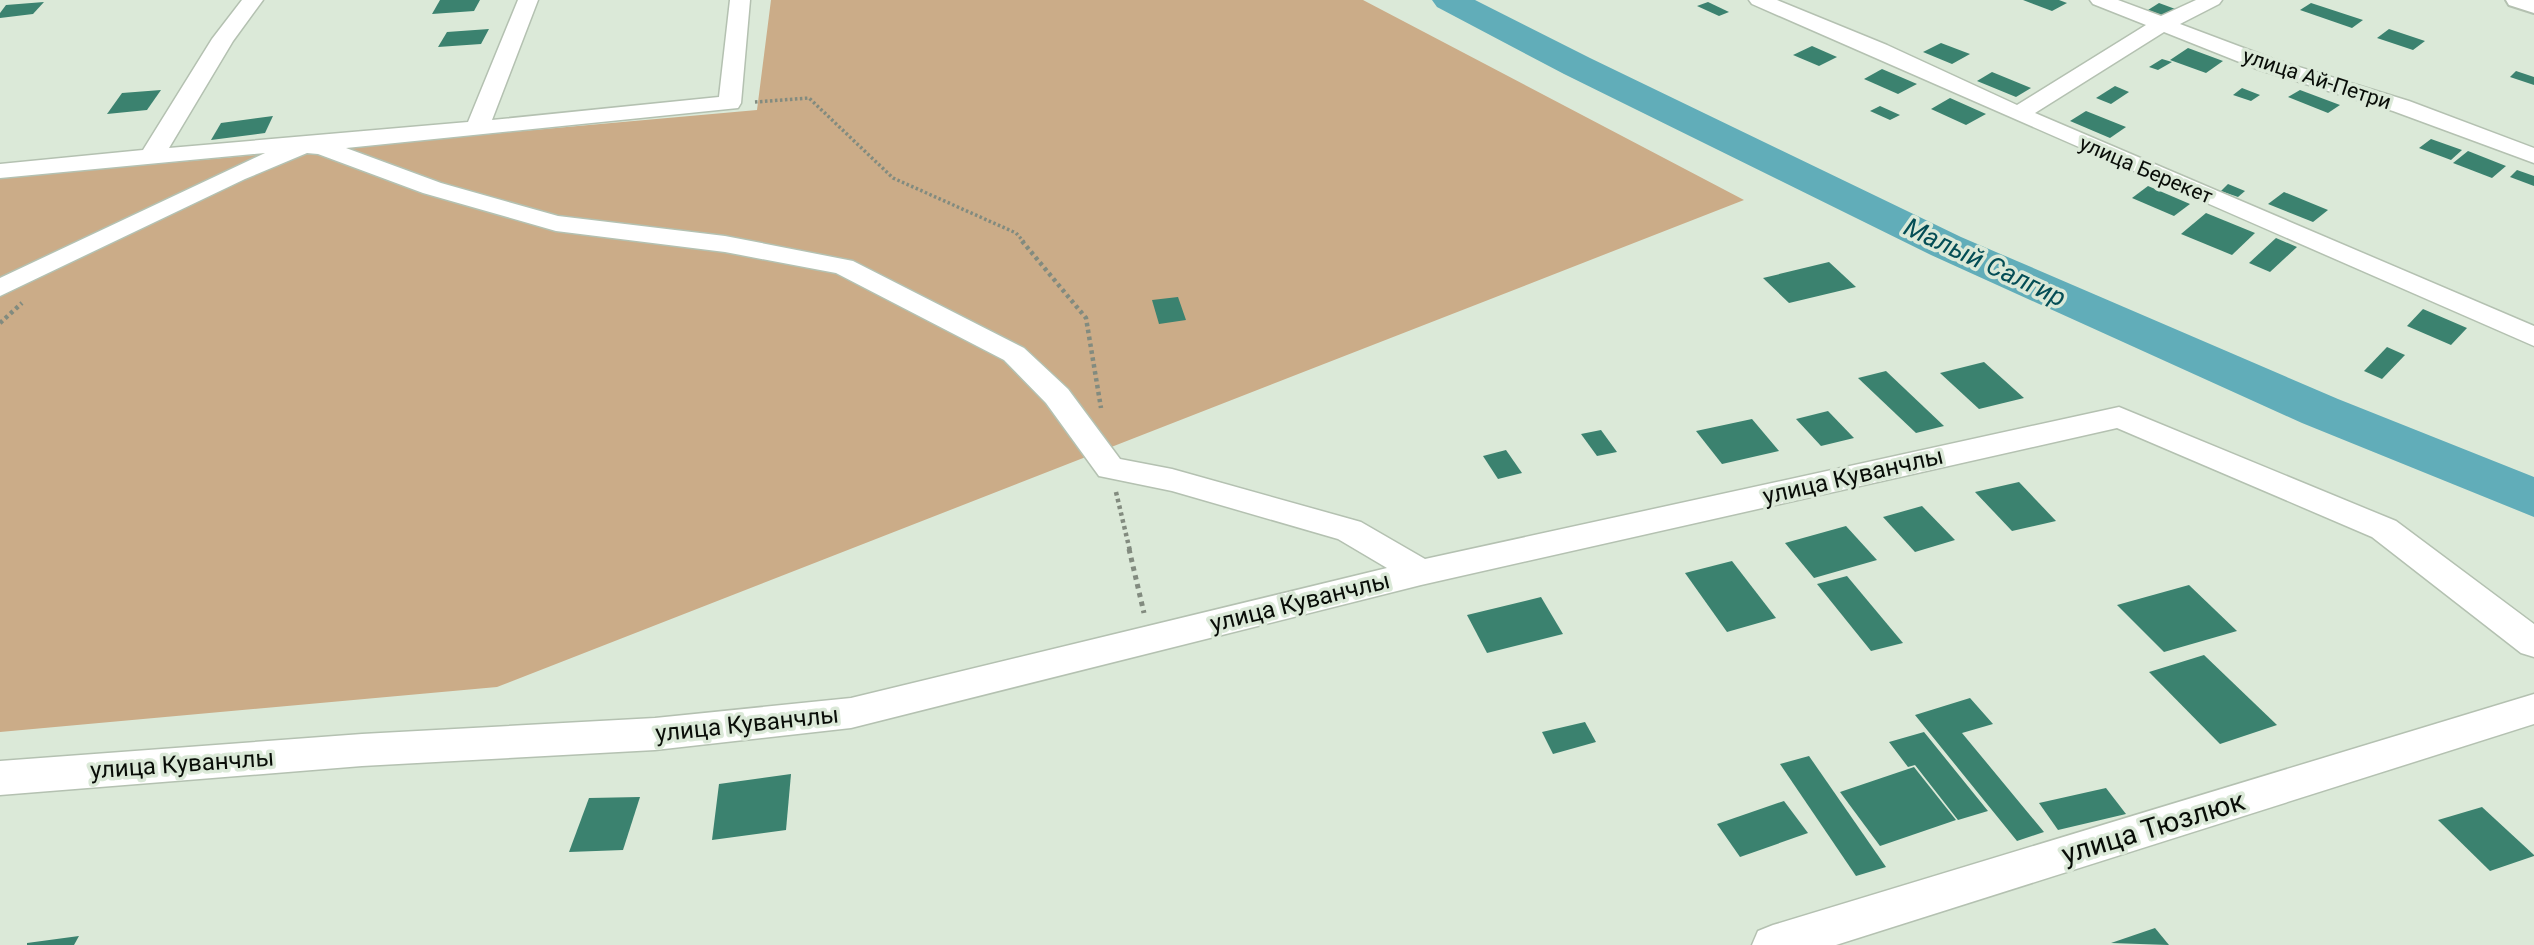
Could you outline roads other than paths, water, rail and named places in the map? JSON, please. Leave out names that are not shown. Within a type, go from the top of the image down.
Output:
[{"type":"main road","points":[[2518,0],[2534,5]]},
{"type":"street","points":[[151,158],[223,38],[253,0]]},
{"type":"street","points":[[477,128],[528,0]]},
{"type":"street","points":[[0,171],[274,145],[305,145],[730,103],[740,0]]},
{"type":"street","name":"улица Берекет","points":[[1759,0],[2534,337]]},
{"type":"street","name":"улица Ай-Петри","points":[[2101,0],[2265,64],[2401,106],[2534,156]]},
{"type":"street","points":[[2018,114],[2164,23],[2212,0]]},
{"type":"street","points":[[0,288],[236,174],[305,145],[323,148],[432,188],[555,223],[725,244],[844,267],[1014,354],[1057,396],[1111,468],[1172,480],[1349,530],[1421,572]]},
{"type":"street","name":"улица Куванчлы","points":[[0,778],[362,750],[655,734],[851,713],[1421,572],[2119,417],[2384,529],[2534,643]]},
{"type":"street","name":"улица Тюзлюк","points":[[1773,945],[2534,709]]},
{"type":"waterway","name":"Малый Салгир","points":[[1449,0],[1577,66],[1946,246],[2320,411],[2534,498]]}]
